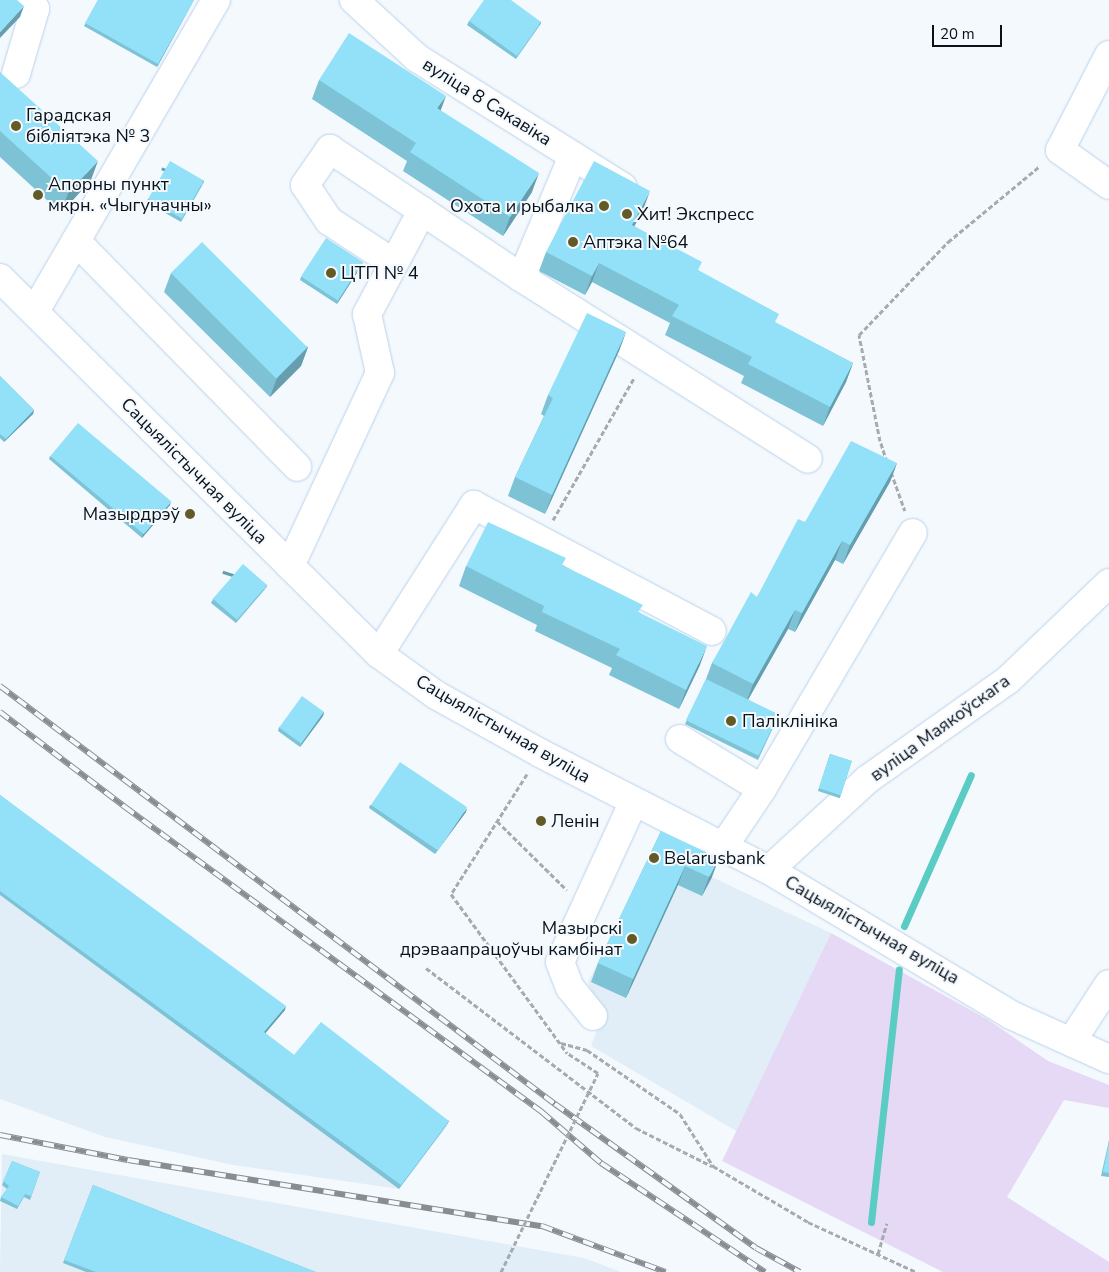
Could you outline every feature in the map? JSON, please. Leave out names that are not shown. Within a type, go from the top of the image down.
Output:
[{"type":"street","points":[[16,74],[35,9],[25,0]]},
{"type":"street","points":[[35,311],[216,0]]},
{"type":"street","name":"вуліца 8 Сакавіка","points":[[354,0],[417,58],[629,191]]},
{"type":"street","points":[[1109,55],[1060,150],[1109,185]]},
{"type":"street","points":[[392,262],[328,221],[305,185],[330,148],[522,278],[808,458]]},
{"type":"street","points":[[522,278],[573,156]]},
{"type":"street","points":[[290,566],[380,373],[367,314],[392,262],[422,210]]},
{"type":"street","points":[[76,241],[297,467]]},
{"type":"street","name":"Сацыялістычная вуліца","points":[[0,278],[379,654],[436,695],[540,754],[769,870],[1011,1015],[1109,1059]]},
{"type":"street","points":[[379,654],[474,505],[712,630]]},
{"type":"street","points":[[724,847],[762,788],[913,533]]},
{"type":"street","name":"вуліца Маякоўскага","points":[[769,870],[868,779],[1008,680],[1109,583]]},
{"type":"street","points":[[680,739],[762,788]]},
{"type":"street","points":[[593,1016],[570,988],[560,962],[634,801]]},
{"type":"street","points":[[1071,1042],[1109,984]]},
{"type":"path","points":[[913,533],[880,441],[859,335],[948,242],[1060,150]]},
{"type":"path","points":[[542,540],[646,356]]},
{"type":"path","points":[[501,1272],[598,1073],[568,1053],[451,894],[540,754]]},
{"type":"path","points":[[497,821],[585,908]]},
{"type":"path","points":[[426,968],[636,1128],[713,1166],[808,1222],[916,1272]]},
{"type":"path","points":[[561,1043],[587,1050],[680,1114],[713,1166]]},
{"type":"path","points":[[878,1254],[887,1223]]},
{"type":"shaded area","points":[[0,795],[285,1010],[263,1036],[292,1058],[320,1025],[447,1125],[399,1189],[233,1165],[105,1137],[0,1099]]},
{"type":"shaded area","points":[[654,850],[831,933],[738,1132],[591,1046],[601,1019],[588,982]]},
{"type":"shaded area","points":[[831,933],[987,1019],[1048,1061],[1109,1085],[1109,1108],[1064,1100],[1007,1197],[1109,1262],[1109,1272],[943,1272],[722,1161]]},
{"type":"shaded area","points":[[2,1154],[584,1258],[621,1272],[0,1272]]},
{"type":"building","points":[[0,0],[17,0],[24,6],[0,32]]},
{"type":"building","points":[[98,0],[194,0],[158,64],[85,23]]},
{"type":"building","points":[[484,0],[511,0],[541,22],[517,56],[469,21]]},
{"type":"building","points":[[349,33],[446,96],[437,108],[539,173],[510,217],[410,152],[416,143],[319,80]]},
{"type":"building","points":[[0,72],[98,161],[68,193],[0,131]]},
{"type":"building","points":[[170,161],[204,180],[182,219],[148,199]]},
{"type":"building","points":[[594,161],[650,191],[632,225],[702,262],[698,270],[779,314],[775,322],[853,363],[830,407],[748,364],[752,357],[672,316],[679,305],[599,263],[592,276],[546,252]]},
{"type":"building","name":"ЦТП № 4","points":[[326,238],[363,262],[338,301],[301,277]]},
{"type":"building","points":[[202,242],[307,347],[276,378],[171,273]]},
{"type":"building","points":[[587,313],[626,332],[552,495],[515,477],[553,398],[548,395]]},
{"type":"building","points":[[0,376],[34,410],[6,439],[0,434]]},
{"type":"building","points":[[78,423],[171,501],[144,534],[50,456]]},
{"type":"building","points":[[851,441],[897,463],[850,545],[842,541],[802,613],[795,610],[753,684],[712,663],[751,592],[757,597],[798,519],[805,522]]},
{"type":"building","points":[[488,522],[566,558],[562,565],[643,605],[638,612],[707,646],[686,690],[616,655],[620,649],[542,612],[544,606],[466,566]]},
{"type":"building","points":[[243,564],[267,585],[237,620],[213,599]]},
{"type":"building","name":"Паліклініка","points":[[706,679],[779,715],[759,756],[686,720]]},
{"type":"building","points":[[302,696],[324,712],[301,743],[279,728]]},
{"type":"building","points":[[830,754],[852,761],[841,795],[819,788]]},
{"type":"building","points":[[400,762],[467,807],[438,850],[371,805]]},
{"type":"building","points":[[0,795],[286,1006],[264,1032],[294,1055],[321,1022],[449,1121],[401,1185],[0,891]]},
{"type":"building","name":"Мазырскі дрэваапрацоўчы камбінат","points":[[661,831],[719,858],[709,877],[685,866],[633,979],[598,963]]},
{"type":"building","points":[[1109,1142],[1109,1173],[1103,1172]]},
{"type":"building","points":[[12,1161],[40,1172],[31,1196],[25,1194],[18,1206],[1,1197],[9,1186],[3,1181]]},
{"type":"building","points":[[93,1185],[316,1272],[96,1272],[64,1260]]},
{"type":"waterway","points":[[904,926],[971,775]]},
{"type":"waterway","points":[[871,1222],[899,970]]},
{"type":"railway","points":[[0,686],[555,1104],[756,1248],[800,1272]]},
{"type":"railway","points":[[0,712],[125,807],[542,1112],[601,1163],[765,1272]]},
{"type":"railway","points":[[0,1135],[128,1160],[542,1226],[666,1272]]},
{"type":"place","name":"Гарадская бібліятэка № 3","points":[[16,126]]},
{"type":"place","name":"Апорны пункт мкрн. «Чыгуначны»","points":[[38,195]]},
{"type":"place","name":"Охота и рыбалка","points":[[604,206]]},
{"type":"place","name":"Хит! Экспресс","points":[[627,214]]},
{"type":"place","name":"Аптэка №64","points":[[573,242]]},
{"type":"place","name":"ЦТП № 4","points":[[331,273]]},
{"type":"place","name":"Мазырдрэў","points":[[190,514]]},
{"type":"place","name":"Паліклініка","points":[[731,721]]},
{"type":"place","name":"Ленін","points":[[541,821]]},
{"type":"place","name":"Belarusbank","points":[[654,858]]},
{"type":"place","name":"Мазырскі дрэваапрацоўчы камбінат","points":[[632,939]]}]
